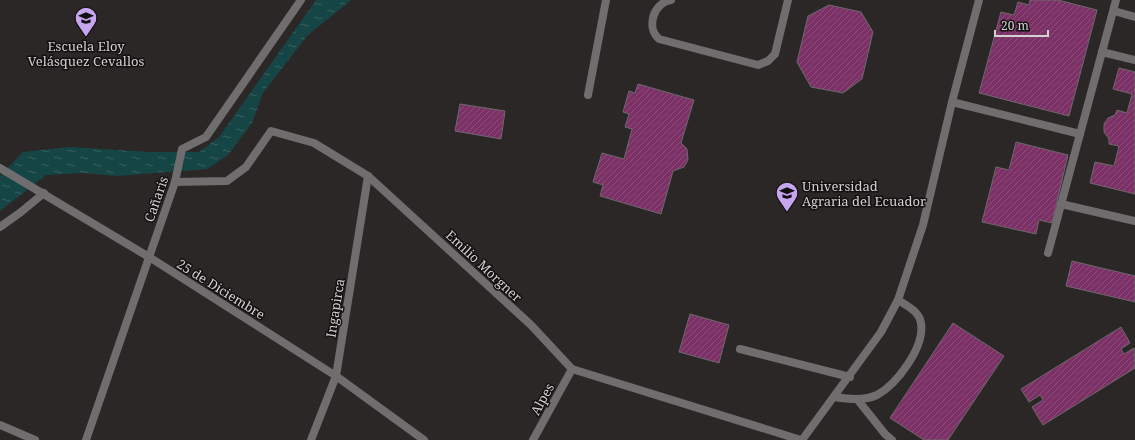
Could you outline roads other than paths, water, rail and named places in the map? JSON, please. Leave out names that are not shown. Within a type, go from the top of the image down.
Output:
[{"type":"street","name":"Cañaris","points":[[86,440],[176,178],[182,149],[206,137],[301,0]]},
{"type":"street","points":[[588,95],[606,0]]},
{"type":"street","points":[[671,0],[661,3],[657,8],[652,27],[653,34],[659,40],[758,65],[768,61],[775,54],[788,0]]},
{"type":"street","points":[[572,370],[802,440],[850,377],[881,332],[898,300],[923,225],[952,102],[979,0]]},
{"type":"street","points":[[1048,253],[1116,0]]},
{"type":"street","points":[[1114,11],[1135,17]]},
{"type":"street","points":[[1102,52],[1135,60]]},
{"type":"street","points":[[952,102],[1080,134]]},
{"type":"street","name":"Emilio Morgner","points":[[176,178],[227,181],[246,167],[271,131],[314,143],[368,176],[531,325],[572,370]]},
{"type":"street","name":"25 de Diciembre","points":[[0,168],[149,257],[336,376],[424,440]]},
{"type":"street","name":"Ingapirca","points":[[311,440],[336,376],[368,176]]},
{"type":"street","points":[[0,227],[21,212],[42,192]]},
{"type":"street","points":[[1061,204],[1135,221]]},
{"type":"street","points":[[834,397],[857,400],[876,395],[896,381],[914,356],[921,334],[921,322],[915,311],[898,300]]},
{"type":"street","points":[[740,349],[850,377]]},
{"type":"street","name":"Alpes","points":[[533,440],[572,370]]},
{"type":"street","points":[[857,400],[885,434],[892,440]]},
{"type":"street","points":[[0,425],[34,440]]},
{"type":"water","points":[[316,0],[351,0],[307,36],[263,93],[252,123],[228,155],[207,169],[117,176],[84,173],[46,175],[0,211],[0,176],[23,152],[69,147],[150,152],[199,152],[219,137]]},
{"type":"place","name":"Escuela Eloy Velásquez Cevallos","points":[[86,38]]},
{"type":"place","name":"Universidad Agraria del Ecuador","points":[[787,212]]}]
